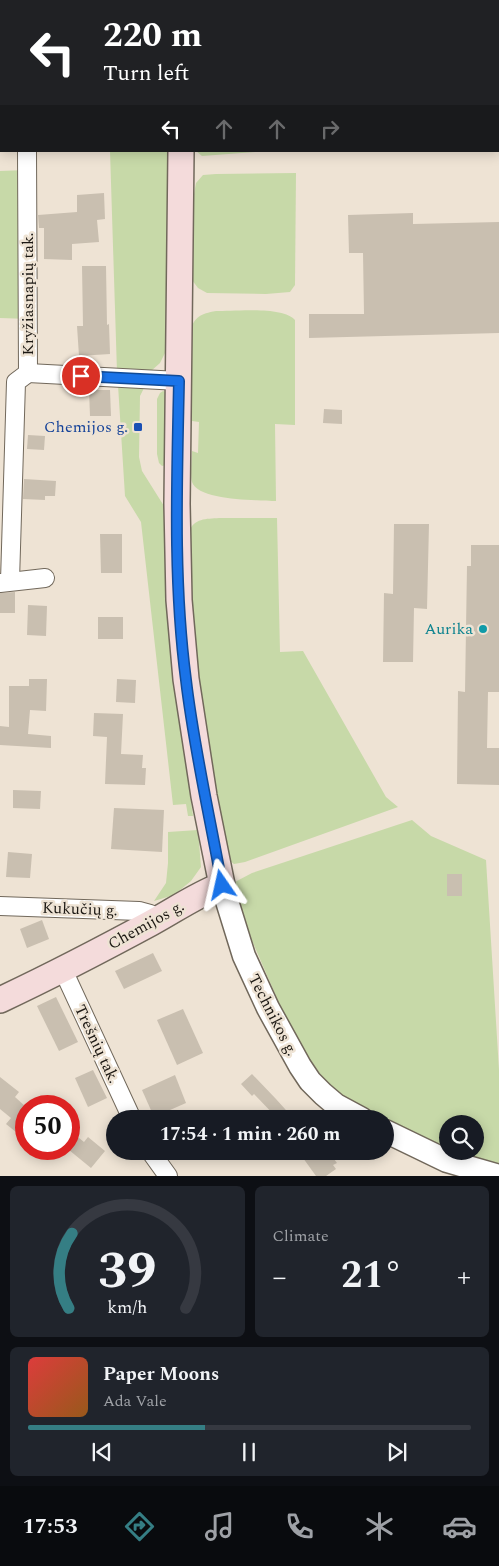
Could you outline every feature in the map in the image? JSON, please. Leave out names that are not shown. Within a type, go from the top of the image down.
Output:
[{"type":"main road","points":[[181,152],[177,536],[179,600],[186,679],[204,796],[222,885]]},
{"type":"main road","name":"Chemijos g.","points":[[0,1000],[63,970],[153,922],[202,892],[222,885]]},
{"type":"street","name":"Kryžiasnapių tak.","points":[[5,582],[16,382],[28,373],[28,152]]},
{"type":"street","points":[[28,373],[179,381]]},
{"type":"street","points":[[5,582],[45,578]]},
{"type":"street","name":"Technikos g.","points":[[222,885],[244,956],[268,1008],[310,1081],[336,1105],[345,1110]]},
{"type":"street","name":"Kukučių g.","points":[[0,906],[139,911],[150,914],[153,922]]},
{"type":"street","name":"Trešnių tak.","points":[[63,970],[128,1110]]},
{"type":"street","points":[[394,1135],[447,1161],[499,1176]]},
{"type":"street","points":[[156,1160],[168,1176]]},
{"type":"green space","points":[[110,152],[169,152],[167,349],[160,363],[151,371],[117,372]]},
{"type":"green space","points":[[197,152],[255,152],[202,156]]},
{"type":"green space","points":[[27,170],[29,319],[0,318],[0,171]]},
{"type":"green space","points":[[296,173],[295,285],[290,292],[266,294],[207,293],[198,288],[192,280],[193,199],[196,183],[203,175]]},
{"type":"green space","points":[[216,311],[270,311],[281,313],[295,320],[295,425],[275,424],[276,501],[244,500],[217,496],[205,493],[192,482],[192,451],[198,453],[199,422],[192,421],[190,330],[199,316]]},
{"type":"green space","points":[[118,385],[145,386],[140,396],[139,457],[142,471],[164,506],[170,649],[193,816],[188,816],[186,804],[173,805],[141,522],[125,496]]},
{"type":"green space","points":[[163,391],[166,392],[166,465],[162,466],[159,463],[157,454],[157,399]]},
{"type":"green space","points":[[277,518],[280,652],[303,651],[386,797],[398,807],[245,862],[234,864],[226,858],[197,685],[191,599],[189,532],[191,527],[197,522],[205,519]]},
{"type":"green space","points":[[412,820],[431,836],[486,860],[499,1070],[499,1166],[479,1160],[484,1160],[484,1115],[439,1115],[439,1147],[394,1125],[394,1110],[365,1110],[347,1100],[323,1078],[292,1033],[250,936],[233,883],[252,873]]},
{"type":"green space","points":[[198,830],[201,867],[191,881],[174,895],[154,901],[166,883],[168,832]]},
{"type":"building","points":[[104,193],[105,219],[97,220],[99,242],[72,244],[72,260],[44,259],[44,228],[39,228],[38,215],[77,212],[77,195]]},
{"type":"building","points":[[413,213],[413,224],[499,222],[499,333],[309,338],[309,314],[364,314],[363,253],[349,253],[348,215]]},
{"type":"building","points":[[82,266],[106,266],[107,325],[109,324],[110,354],[79,356],[77,326],[83,326]]},
{"type":"building","points":[[89,390],[110,390],[111,416],[90,416]]},
{"type":"building","points":[[324,409],[342,410],[342,424],[323,423]]},
{"type":"building","points":[[28,435],[45,436],[44,450],[27,449]]},
{"type":"building","points":[[24,479],[56,481],[55,496],[45,496],[45,500],[23,499]]},
{"type":"building","points":[[394,524],[429,524],[427,609],[414,608],[413,662],[383,662],[384,593],[393,594]]},
{"type":"building","points":[[100,534],[122,534],[122,573],[101,573]]},
{"type":"building","points":[[471,545],[499,545],[499,692],[488,692],[487,748],[499,748],[499,785],[457,784],[458,691],[465,692],[467,566],[471,566]]},
{"type":"building","points":[[15,592],[15,613],[0,613],[0,593]]},
{"type":"building","points":[[28,605],[47,606],[46,636],[27,635]]},
{"type":"building","points":[[98,617],[123,617],[123,639],[98,639]]},
{"type":"building","points":[[29,679],[47,679],[46,711],[30,710],[28,734],[51,736],[51,748],[0,745],[0,726],[9,727],[9,686],[29,686]]},
{"type":"building","points":[[117,679],[136,680],[135,703],[116,702]]},
{"type":"building","points":[[94,713],[123,714],[121,754],[143,755],[142,768],[146,768],[145,785],[105,784],[107,737],[93,736]]},
{"type":"building","points":[[13,790],[41,791],[40,809],[13,808]]},
{"type":"building","points":[[114,808],[164,810],[162,852],[111,849]]},
{"type":"building","points":[[8,852],[32,854],[30,878],[6,877]]},
{"type":"building","points":[[447,874],[462,874],[462,896],[447,896]]},
{"type":"building","points":[[42,920],[49,939],[27,948],[20,929]]},
{"type":"building","points":[[153,953],[162,971],[124,989],[115,971]]},
{"type":"building","points":[[56,997],[78,1042],[59,1051],[37,1006]]},
{"type":"building","points":[[183,1009],[203,1053],[177,1065],[157,1020]]},
{"type":"building","points":[[93,1070],[107,1098],[88,1107],[75,1078]]},
{"type":"building","points":[[252,1074],[286,1110],[269,1110],[241,1084]]},
{"type":"building","points":[[175,1075],[186,1103],[170,1110],[151,1110],[142,1090]]},
{"type":"building","points":[[0,1077],[19,1092],[15,1095],[15,1131],[6,1124],[11,1118],[0,1109]]},
{"type":"building","points":[[88,1137],[105,1151],[91,1168],[80,1159],[80,1139],[84,1142]]},
{"type":"building","points":[[304,1160],[335,1160],[337,1163],[333,1165],[336,1169],[326,1176],[316,1176]]},
{"type":"place","name":"Chemijos g.","points":[[138,427]]},
{"type":"place","name":"Aurika","points":[[483,629]]},
{"type":"route","points":[[81,376],[179,381],[177,536],[179,600],[186,679],[204,796],[222,885]]}]
